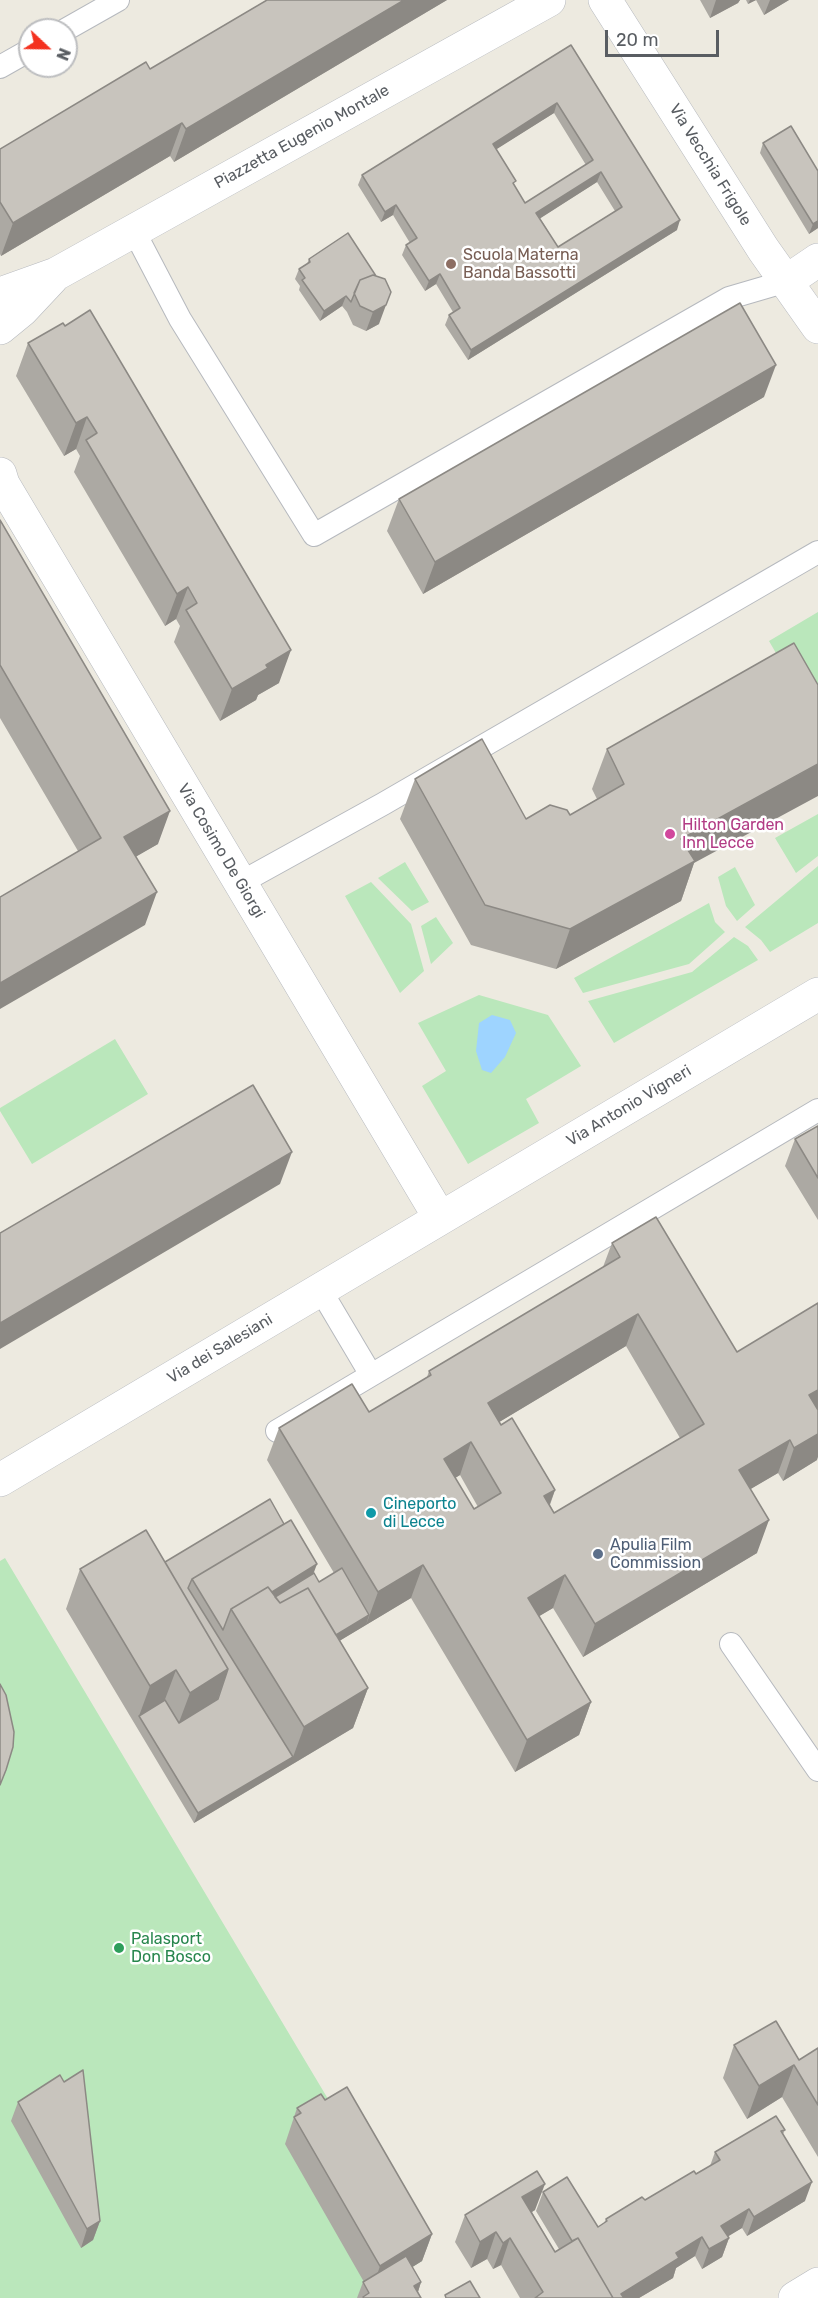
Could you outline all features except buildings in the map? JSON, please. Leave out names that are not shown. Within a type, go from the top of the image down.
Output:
[{"type":"street","name":"Piazzetta Eugenio Montale","points":[[0,294],[56,274],[549,0]]},
{"type":"street","name":"Via Vecchia Frigole","points":[[606,0],[763,249],[818,327]]},
{"type":"street","points":[[787,281],[818,260]]},
{"type":"street","name":"Piazzetta Eugenio Montale","points":[[0,328],[22,310],[56,274]]},
{"type":"street","name":"Via Cosimo De Giorgi","points":[[1,480],[440,1218]]},
{"type":"street","name":"Via Antonio Vigneri","points":[[440,1218],[818,994]]},
{"type":"street","name":"Via dei Salesiani","points":[[0,1480],[440,1218]]},
{"type":"street","points":[[795,2298],[818,2284]]},
{"type":"lane","points":[[78,23],[118,0]]},
{"type":"lane","points":[[0,67],[18,57]]},
{"type":"lane","points":[[134,231],[180,319],[314,535],[729,298],[787,281]]},
{"type":"lane","points":[[240,883],[383,804],[818,552]]},
{"type":"lane","points":[[278,1431],[818,1110]]},
{"type":"lane","points":[[320,1289],[371,1375]]},
{"type":"lane","points":[[731,1644],[818,1770]]},
{"type":"green space","points":[[818,612],[818,726],[769,641]]},
{"type":"green space","points":[[818,814],[818,856],[796,873],[775,838]]},
{"type":"green space","points":[[405,862],[429,902],[412,911],[378,878]]},
{"type":"green space","points":[[818,866],[818,923],[770,952],[761,940],[745,927]]},
{"type":"green space","points":[[735,867],[755,905],[737,921],[726,906],[718,877]]},
{"type":"green space","points":[[371,882],[411,924],[424,971],[400,993],[345,896]]},
{"type":"green space","points":[[709,903],[715,922],[725,932],[689,964],[583,993],[574,978]]},
{"type":"green space","points":[[436,917],[453,943],[431,964],[421,926]]},
{"type":"green space","points":[[734,937],[748,946],[758,960],[614,1043],[588,1001],[692,972]]},
{"type":"green space","points":[[479,995],[548,1015],[581,1066],[526,1099],[539,1123],[468,1164],[422,1086],[446,1071],[418,1023]]},
{"type":"green space","points":[[115,1039],[148,1094],[32,1164],[0,1108]]},
{"type":"green space","name":"Palasport Don Bosco","points":[[5,1558],[337,2114],[422,2261],[362,2298],[0,2298],[0,1561]]},
{"type":"water","points":[[492,1015],[510,1020],[516,1033],[505,1057],[491,1073],[482,1070],[476,1051],[479,1023]]},
{"type":"place","name":"Scuola Materna Banda Bassotti","points":[[451,264]]},
{"type":"place","name":"Hilton Garden Inn Lecce","points":[[670,834]]},
{"type":"place","name":"Cineporto di Lecce","points":[[371,1513]]},
{"type":"place","name":"Apulia Film Commission","points":[[598,1554]]},
{"type":"place","name":"Palasport Don Bosco","points":[[119,1948]]}]
